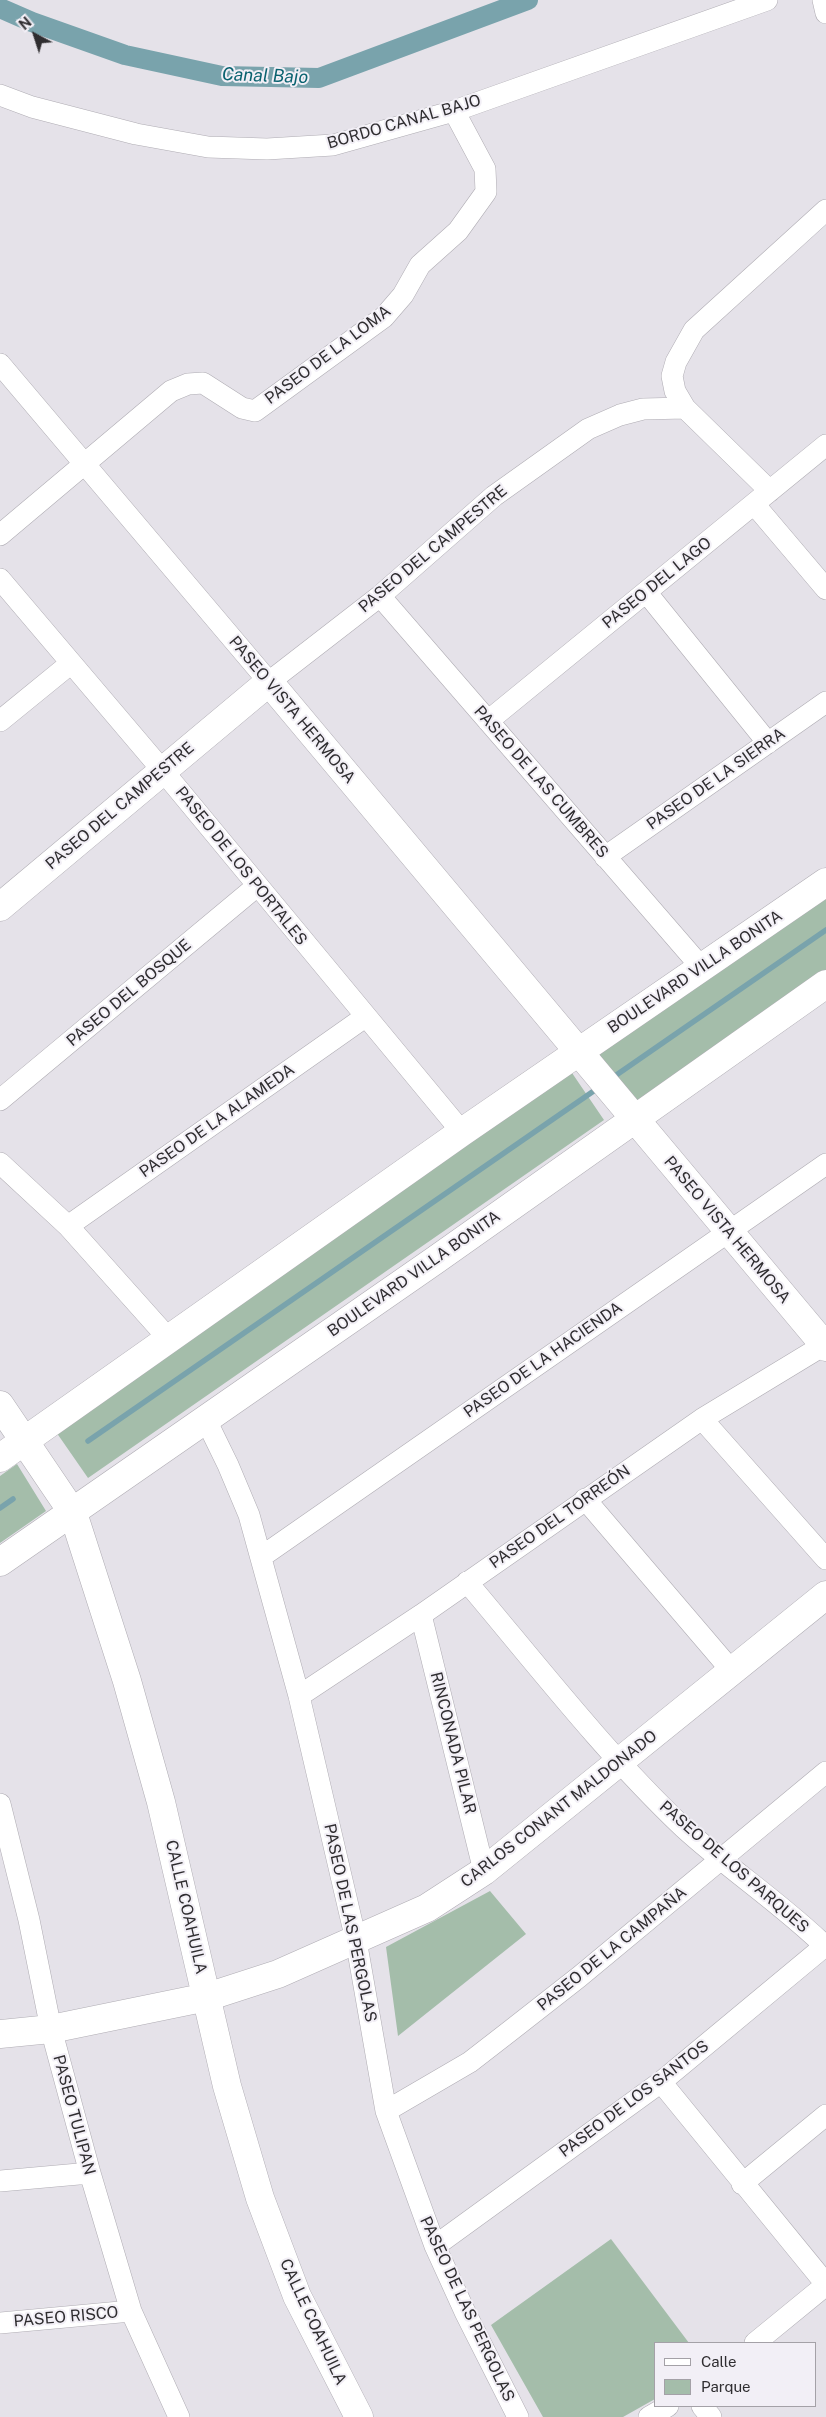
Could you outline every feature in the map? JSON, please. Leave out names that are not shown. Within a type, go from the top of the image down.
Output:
[{"type":"street","name":"BORDO CANAL BAJO","points":[[0,95],[32,107],[136,134],[208,147],[267,149],[333,145],[454,111],[767,0]]},
{"type":"street","points":[[823,0],[826,13]]},
{"type":"street","name":"PASEO DE LA LOMA","points":[[0,535],[171,391],[188,384],[203,383],[242,408],[255,411],[384,317],[403,295],[420,265],[458,231],[486,192],[485,169],[454,111]]},
{"type":"street","points":[[770,491],[685,408],[675,391],[672,376],[676,362],[694,330],[826,210]]},
{"type":"street","name":"PASEO VISTA HERMOSA","points":[[0,364],[582,1054],[728,1232],[825,1346]]},
{"type":"street","name":"PASEO DEL CAMPESTRE","points":[[0,907],[269,682],[380,596],[494,496],[588,429],[620,414],[643,409],[685,408]]},
{"type":"street","name":"PASEO DEL LAGO","points":[[488,721],[826,445]]},
{"type":"street","points":[[754,504],[826,589]]},
{"type":"street","name":"PASEO DE LOS PORTALES","points":[[0,579],[70,664],[163,771],[462,1132]]},
{"type":"street","points":[[646,592],[768,743]]},
{"type":"street","name":"PASEO DE LAS CUMBRES","points":[[380,596],[702,968]]},
{"type":"street","points":[[0,721],[70,664]]},
{"type":"street","name":"PASEO DE LA SIERRA","points":[[606,857],[826,702]]},
{"type":"street","name":"BOULEVARD VILLA BONITA","points":[[0,1458],[28,1444],[168,1338],[462,1132],[582,1054],[826,882]]},
{"type":"street","name":"PASEO DEL BOSQUE","points":[[0,1100],[257,886]]},
{"type":"street","name":"BOULEVARD VILLA BONITA","points":[[0,1562],[70,1508],[206,1420],[631,1115],[826,984]]},
{"type":"street","name":"PASEO DE LA ALAMEDA","points":[[68,1226],[365,1016]]},
{"type":"street","points":[[0,1163],[68,1226],[168,1338]]},
{"type":"street","name":"PASEO DE LA HACIENDA","points":[[261,1557],[826,1164]]},
{"type":"street","name":"PASEO DEL TORREÓN","points":[[299,1696],[421,1615],[702,1419],[825,1346]]},
{"type":"street","name":"CALLE COAHUILA","points":[[0,1405],[70,1508],[127,1681],[160,1802],[227,2086],[260,2198],[297,2296],[359,2417]]},
{"type":"street","points":[[702,1419],[826,1559]]},
{"type":"street","name":"PASEO DE LAS PERGOLAS","points":[[206,1420],[249,1515],[299,1696],[356,1940],[386,2111],[435,2246],[469,2321],[518,2417]]},
{"type":"street","points":[[585,1499],[731,1670]]},
{"type":"street","name":"PASEO DE LOS PARQUES","points":[[466,1582],[620,1762],[684,1828],[826,1946]]},
{"type":"street","name":"CARLOS CONANT MALDONADO","points":[[0,2034],[51,2029],[207,1997],[278,1974],[427,1908],[484,1871],[826,1595]]},
{"type":"street","name":"RINCONADA PILAR","points":[[421,1615],[484,1871]]},
{"type":"street","name":"PASEO DE LA CAMPAÑA","points":[[386,2111],[470,2062],[579,1978],[826,1772]]},
{"type":"street","name":"PASEO TULIPAN","points":[[0,1804],[29,1920],[51,2029],[90,2173],[131,2311],[179,2417]]},
{"type":"street","name":"PASEO DE LOS SANTOS","points":[[435,2246],[661,2082],[826,1946]]},
{"type":"street","points":[[661,2082],[742,2184],[826,2284],[755,2342]]},
{"type":"street","points":[[742,2184],[826,2115]]},
{"type":"street","points":[[0,2181],[90,2173]]},
{"type":"street","name":"PASEO RISCO","points":[[0,2323],[131,2311]]},
{"type":"street","points":[[649,2417],[666,2407]]},
{"type":"street","points":[[703,2407],[711,2417]]},
{"type":"green space","points":[[826,892],[826,970],[638,1101],[594,1052]]},
{"type":"green space","points":[[570,1070],[604,1120],[88,1478],[54,1429]]},
{"type":"green space","points":[[17,1464],[46,1511],[0,1543],[0,1476]]},
{"type":"green space","points":[[490,1891],[526,1934],[398,2036],[386,1947]]},
{"type":"green space","points":[[611,2239],[688,2342],[654,2342],[654,2400],[623,2417],[543,2417],[491,2325]]},
{"type":"waterway","name":"Canal Bajo","points":[[0,8],[32,22],[125,55],[222,76],[319,78],[528,0]]},
{"type":"waterway","points":[[612,1078],[826,930]]},
{"type":"waterway","points":[[88,1441],[598,1088]]},
{"type":"waterway","points":[[0,1508],[13,1499]]}]
